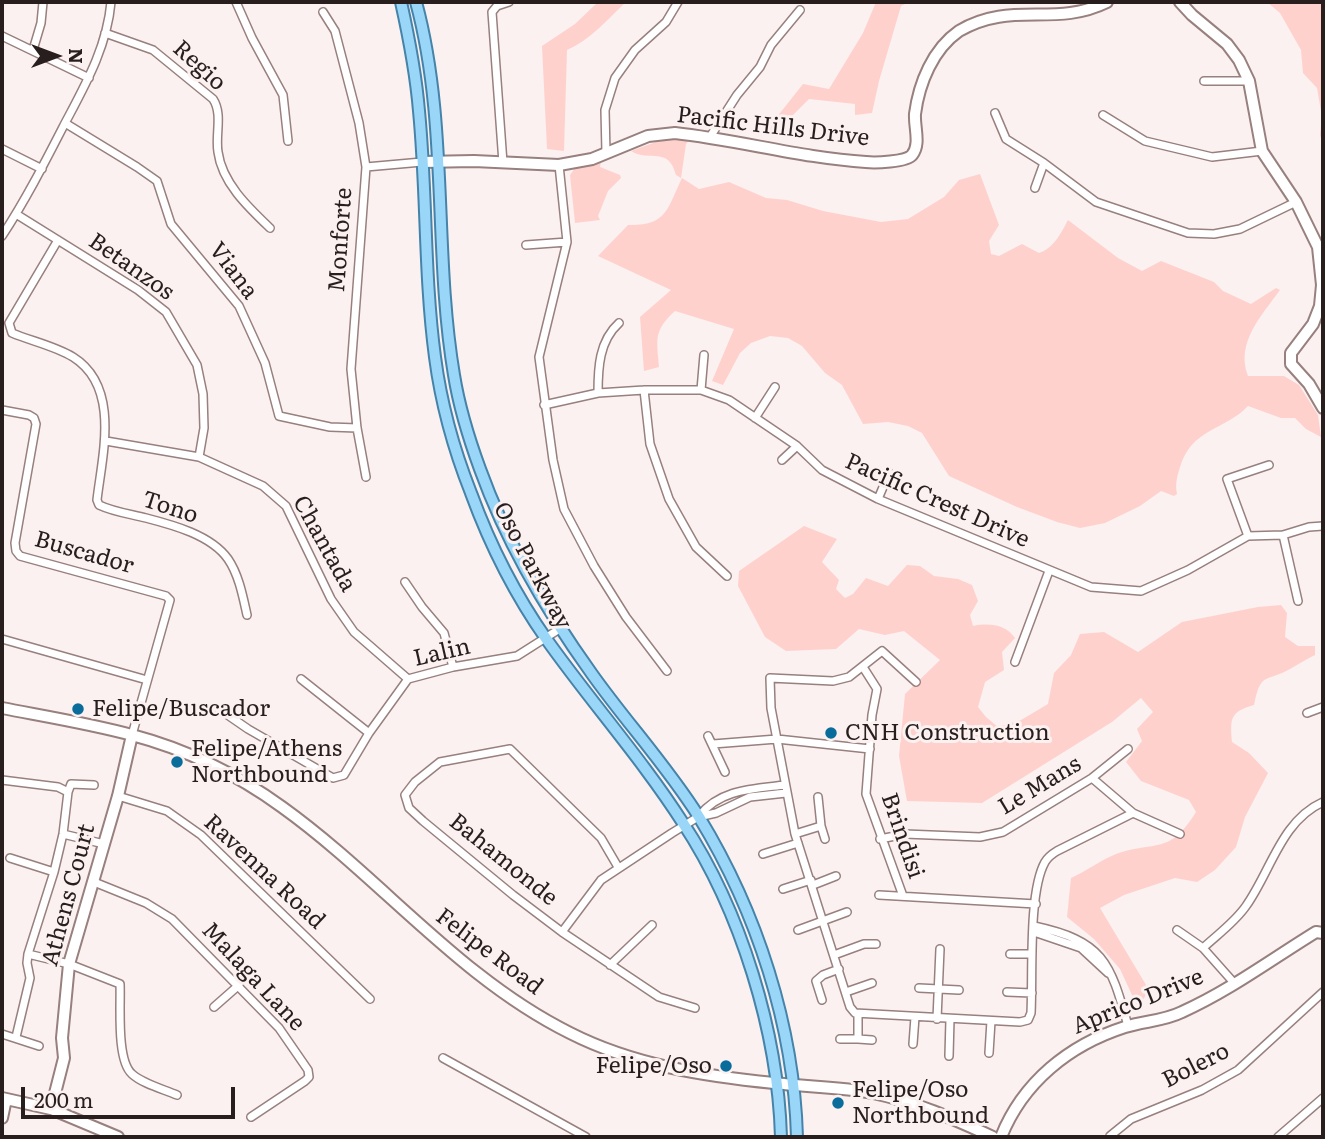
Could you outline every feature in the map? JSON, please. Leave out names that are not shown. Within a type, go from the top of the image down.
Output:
[{"type":"main road","name":"Oso Parkway","points":[[401,2],[419,111],[434,353],[443,400],[461,465],[477,511],[509,577],[545,638],[685,825],[719,890],[749,964],[766,1028],[776,1084],[781,1137]]},
{"type":"main road","name":"Oso Parkway","points":[[416,2],[434,89],[447,315],[454,378],[480,470],[526,573],[593,676],[698,817],[739,894],[763,955],[779,1012],[793,1085],[797,1137]]},
{"type":"street","points":[[33,50],[43,2]]},
{"type":"street","points":[[2,236],[42,169],[89,78],[98,58],[111,2]]},
{"type":"street","points":[[236,2],[283,95],[288,141]]},
{"type":"street","points":[[503,163],[492,12],[496,6],[509,2]]},
{"type":"street","points":[[606,153],[605,110],[615,78],[635,50],[666,22],[678,2]]},
{"type":"street","name":"Pacific Hills Drive","points":[[422,162],[559,165],[592,159],[648,136],[675,133],[867,162],[908,159],[914,154],[917,139],[915,115],[929,65],[946,41],[960,30],[994,13],[1012,10],[1059,14],[1078,12],[1107,2]]},
{"type":"street","points":[[1180,2],[1227,44],[1239,60],[1248,81],[1262,151],[1296,202],[1318,247],[1322,285],[1320,306],[1313,324],[1290,353],[1291,364],[1309,384],[1323,408]]},
{"type":"street","points":[[710,137],[737,95],[760,67],[771,45],[800,10]]},
{"type":"street","name":"Monforte","points":[[323,12],[335,31],[359,123],[366,167],[351,369],[357,428],[366,477]]},
{"type":"street","name":"Regio","points":[[105,33],[153,50],[213,99],[218,108],[217,144],[221,166],[229,183],[270,228]]},
{"type":"street","points":[[2,36],[89,78]]},
{"type":"street","points":[[1204,80],[1248,81]]},
{"type":"street","points":[[995,113],[1006,139],[1044,163],[1096,202],[1188,233],[1214,234],[1240,229],[1296,202]]},
{"type":"street","points":[[1103,115],[1144,141],[1212,157],[1262,151]]},
{"type":"street","name":"Viana","points":[[65,123],[157,181],[171,224],[239,306],[265,363],[279,416],[330,427],[357,428]]},
{"type":"street","points":[[2,149],[42,169]]},
{"type":"street","points":[[366,167],[422,162]]},
{"type":"street","points":[[1035,188],[1044,163]]},
{"type":"street","points":[[559,165],[567,242],[539,357],[553,460],[564,509],[626,617],[667,671]]},
{"type":"street","name":"Betanzos","points":[[16,214],[138,290],[166,312],[197,365],[203,394],[204,428],[199,457]]},
{"type":"street","points":[[58,240],[9,327],[12,333],[74,358],[85,368],[100,391],[106,441]]},
{"type":"street","points":[[526,245],[567,242]]},
{"type":"street","points":[[598,394],[598,367],[608,334],[619,323]]},
{"type":"street","points":[[701,390],[704,355]]},
{"type":"street","points":[[755,418],[775,387]]},
{"type":"street","points":[[644,390],[650,444],[669,499],[696,547],[727,576]]},
{"type":"street","name":"Pacific Crest Drive","points":[[544,405],[598,394],[644,390],[701,390],[729,400],[797,446],[822,470],[878,499],[1091,587],[1141,591],[1188,570],[1248,536],[1283,535],[1323,526]]},
{"type":"street","name":"Buscador","points":[[2,410],[29,415],[34,418],[36,425],[15,543],[20,556],[166,596],[170,600],[132,735]]},
{"type":"street","name":"Chantada","points":[[106,441],[199,457],[263,486],[286,506],[331,599],[354,632],[408,679]]},
{"type":"street","name":"Tono","points":[[106,441],[97,500],[99,505],[180,528],[211,542],[227,556],[247,615]]},
{"type":"street","points":[[782,460],[797,446]]},
{"type":"street","points":[[1248,536],[1227,479],[1269,465]]},
{"type":"street","points":[[878,499],[889,473]]},
{"type":"street","points":[[1283,535],[1298,601]]},
{"type":"street","points":[[1015,663],[1049,571]]},
{"type":"street","points":[[405,582],[444,633],[453,667]]},
{"type":"street","name":"Lalin","points":[[219,709],[333,778],[344,775],[369,733],[408,679],[453,667],[517,656],[561,628]]},
{"type":"street","points":[[2,639],[148,680]]},
{"type":"street","points":[[916,682],[882,651],[849,677],[833,681],[771,677],[771,708],[795,834],[850,1007],[858,1014],[991,1021],[1028,1020],[1031,1013],[1036,904],[1039,879],[1046,859],[1133,813]]},
{"type":"street","name":"Brindisi","points":[[863,667],[877,689],[872,715],[866,794],[880,839],[903,896]]},
{"type":"street","points":[[301,679],[369,733]]},
{"type":"street","name":"Felipe Road","points":[[2,708],[132,735],[193,756],[235,777],[282,807],[482,978],[529,1010],[570,1033],[624,1056],[661,1066],[776,1084],[842,1088],[911,1102],[947,1115],[993,1137]]},
{"type":"street","points":[[1307,713],[1323,708]]},
{"type":"street","name":"Athens Court","points":[[51,1109],[64,1058],[62,1038],[69,964],[118,796],[132,735]]},
{"type":"street","points":[[708,736],[725,772]]},
{"type":"street","points":[[713,744],[777,739],[870,749]]},
{"type":"street","name":"Le Mans","points":[[880,839],[905,834],[989,836],[1014,825],[1092,778],[1129,749]]},
{"type":"street","name":"Bahamonde","points":[[618,867],[601,838],[514,752],[504,750],[440,762],[415,782],[405,795],[406,803],[423,821],[562,932],[659,997],[695,1008]]},
{"type":"street","points":[[1092,778],[1133,813],[1180,834]]},
{"type":"street","points":[[2,780],[58,787],[68,792]]},
{"type":"street","points":[[16,1037],[30,978],[28,954],[54,872],[63,834],[68,792],[71,784],[94,785]]},
{"type":"street","points":[[562,932],[601,880],[618,867],[698,817],[716,813],[743,795],[785,789]]},
{"type":"street","name":"Ravenna Road","points":[[118,796],[167,811],[201,835],[370,999]]},
{"type":"street","points":[[818,797],[825,839]]},
{"type":"street","points":[[1203,948],[1245,909],[1268,873],[1293,824],[1323,802]]},
{"type":"street","points":[[795,834],[821,826]]},
{"type":"street","points":[[63,834],[104,844]]},
{"type":"street","points":[[763,854],[799,843]]},
{"type":"street","points":[[10,858],[54,872]]},
{"type":"street","points":[[783,889],[836,876]]},
{"type":"street","name":"Malaga Lane","points":[[94,882],[146,903],[172,919],[279,1028],[308,1070],[309,1077],[251,1117]]},
{"type":"street","points":[[879,895],[1036,904]]},
{"type":"street","points":[[798,930],[847,912]]},
{"type":"street","points":[[610,965],[652,925]]},
{"type":"street","points":[[1034,929],[1083,945],[1110,975],[1121,999],[1128,1026]]},
{"type":"street","points":[[1177,930],[1203,948],[1235,984]]},
{"type":"street","name":"Aprico Drive","points":[[1001,1137],[1016,1108],[1036,1081],[1059,1059],[1081,1045],[1128,1026],[1161,1020],[1182,1012],[1235,984],[1320,932]]},
{"type":"street","points":[[834,955],[864,944],[876,944]]},
{"type":"street","points":[[937,1018],[940,949]]},
{"type":"street","points":[[28,954],[69,964],[120,984],[118,1016],[127,1068],[138,1078],[177,1095]]},
{"type":"street","points":[[1010,954],[1032,954]]},
{"type":"street","points":[[822,1000],[817,981],[823,975],[839,969]]},
{"type":"street","points":[[846,992],[872,983]]},
{"type":"street","points":[[214,1007],[239,985]]},
{"type":"street","points":[[919,988],[959,990]]},
{"type":"street","points":[[1007,992],[1032,993]]},
{"type":"street","name":"Bolero","points":[[1110,1136],[1131,1119],[1202,1090],[1238,1070],[1323,992]]},
{"type":"street","points":[[858,1014],[858,1039]]},
{"type":"street","points":[[912,1044],[915,1017]]},
{"type":"street","points":[[949,1056],[950,1019]]},
{"type":"street","points":[[989,1053],[991,1021]]},
{"type":"street","points":[[2,1034],[39,1046]]},
{"type":"street","points":[[840,1039],[872,1040]]},
{"type":"street","points":[[443,1058],[586,1137]]},
{"type":"street","points":[[2,1118],[4,1098],[51,1109],[118,1137]]},
{"type":"street","points":[[1278,1137],[1323,1098]]},
{"type":"shaded area","points":[[598,2],[626,2],[591,35],[567,50],[564,151],[547,149],[542,46],[575,24]]},
{"type":"shaded area","points":[[876,2],[909,2],[901,6],[872,113],[855,115],[855,104],[809,99],[777,131],[765,132],[803,84],[829,89],[863,33]]},
{"type":"shaded area","points":[[1267,2],[1323,2],[1323,144],[1317,88],[1303,73],[1301,50],[1280,13]]},
{"type":"shaded area","points":[[689,140],[686,144],[681,178],[663,157],[631,151],[656,142]]},
{"type":"shaded area","points":[[608,159],[601,162],[600,167],[620,175],[621,178],[608,191],[598,216],[600,220],[575,223],[570,175],[575,168]]},
{"type":"shaded area","points":[[980,174],[999,225],[989,241],[991,254],[999,256],[1022,244],[1039,253],[1044,251],[1057,240],[1068,220],[1118,258],[1142,271],[1161,261],[1214,282],[1223,291],[1251,304],[1276,288],[1280,290],[1252,330],[1245,352],[1248,376],[1284,376],[1299,385],[1318,415],[1321,437],[1306,429],[1295,418],[1281,418],[1248,406],[1192,445],[1180,467],[1177,494],[1174,496],[1161,491],[1140,506],[1105,523],[1080,528],[1017,507],[949,476],[922,433],[908,426],[888,422],[863,424],[842,385],[825,373],[802,346],[788,338],[770,336],[751,343],[740,353],[723,385],[712,381],[734,329],[675,311],[663,324],[658,336],[659,367],[644,371],[640,317],[671,290],[598,256],[628,225],[641,225],[658,219],[669,207],[682,178],[699,189],[729,182],[766,198],[787,200],[823,211],[881,222],[908,219],[944,197],[959,180]]},
{"type":"shaded area","points":[[804,526],[837,539],[822,562],[839,580],[836,589],[845,598],[853,594],[866,578],[888,586],[907,565],[920,566],[934,576],[958,579],[972,585],[978,601],[970,615],[973,626],[996,626],[1015,638],[1002,652],[1004,670],[985,682],[978,707],[998,727],[1021,720],[1048,704],[1054,673],[1071,655],[1080,634],[1104,632],[1138,652],[1182,622],[1281,605],[1287,613],[1285,637],[1298,646],[1315,646],[1315,655],[1262,682],[1254,705],[1240,710],[1233,717],[1232,742],[1249,753],[1268,773],[1245,817],[1236,847],[1215,870],[1197,882],[1175,878],[1124,895],[1100,908],[1149,990],[1138,1008],[1120,969],[1094,939],[1067,917],[1071,878],[1116,854],[1169,841],[1178,835],[1196,812],[1189,800],[1141,781],[1126,762],[1142,741],[1137,729],[1153,712],[1141,698],[1112,722],[982,803],[907,801],[899,756],[905,694],[940,660],[904,631],[885,635],[859,629],[836,649],[786,651],[765,637],[738,586],[739,571]]},
{"type":"place","name":"Felipe/Buscador","points":[[78,709]]},
{"type":"place","name":"CNH Construction","points":[[831,733]]},
{"type":"place","name":"Felipe/Athens Northbound","points":[[177,762]]},
{"type":"place","name":"Felipe/Oso","points":[[726,1066]]},
{"type":"place","name":"Felipe/Oso Northbound","points":[[838,1103]]}]
